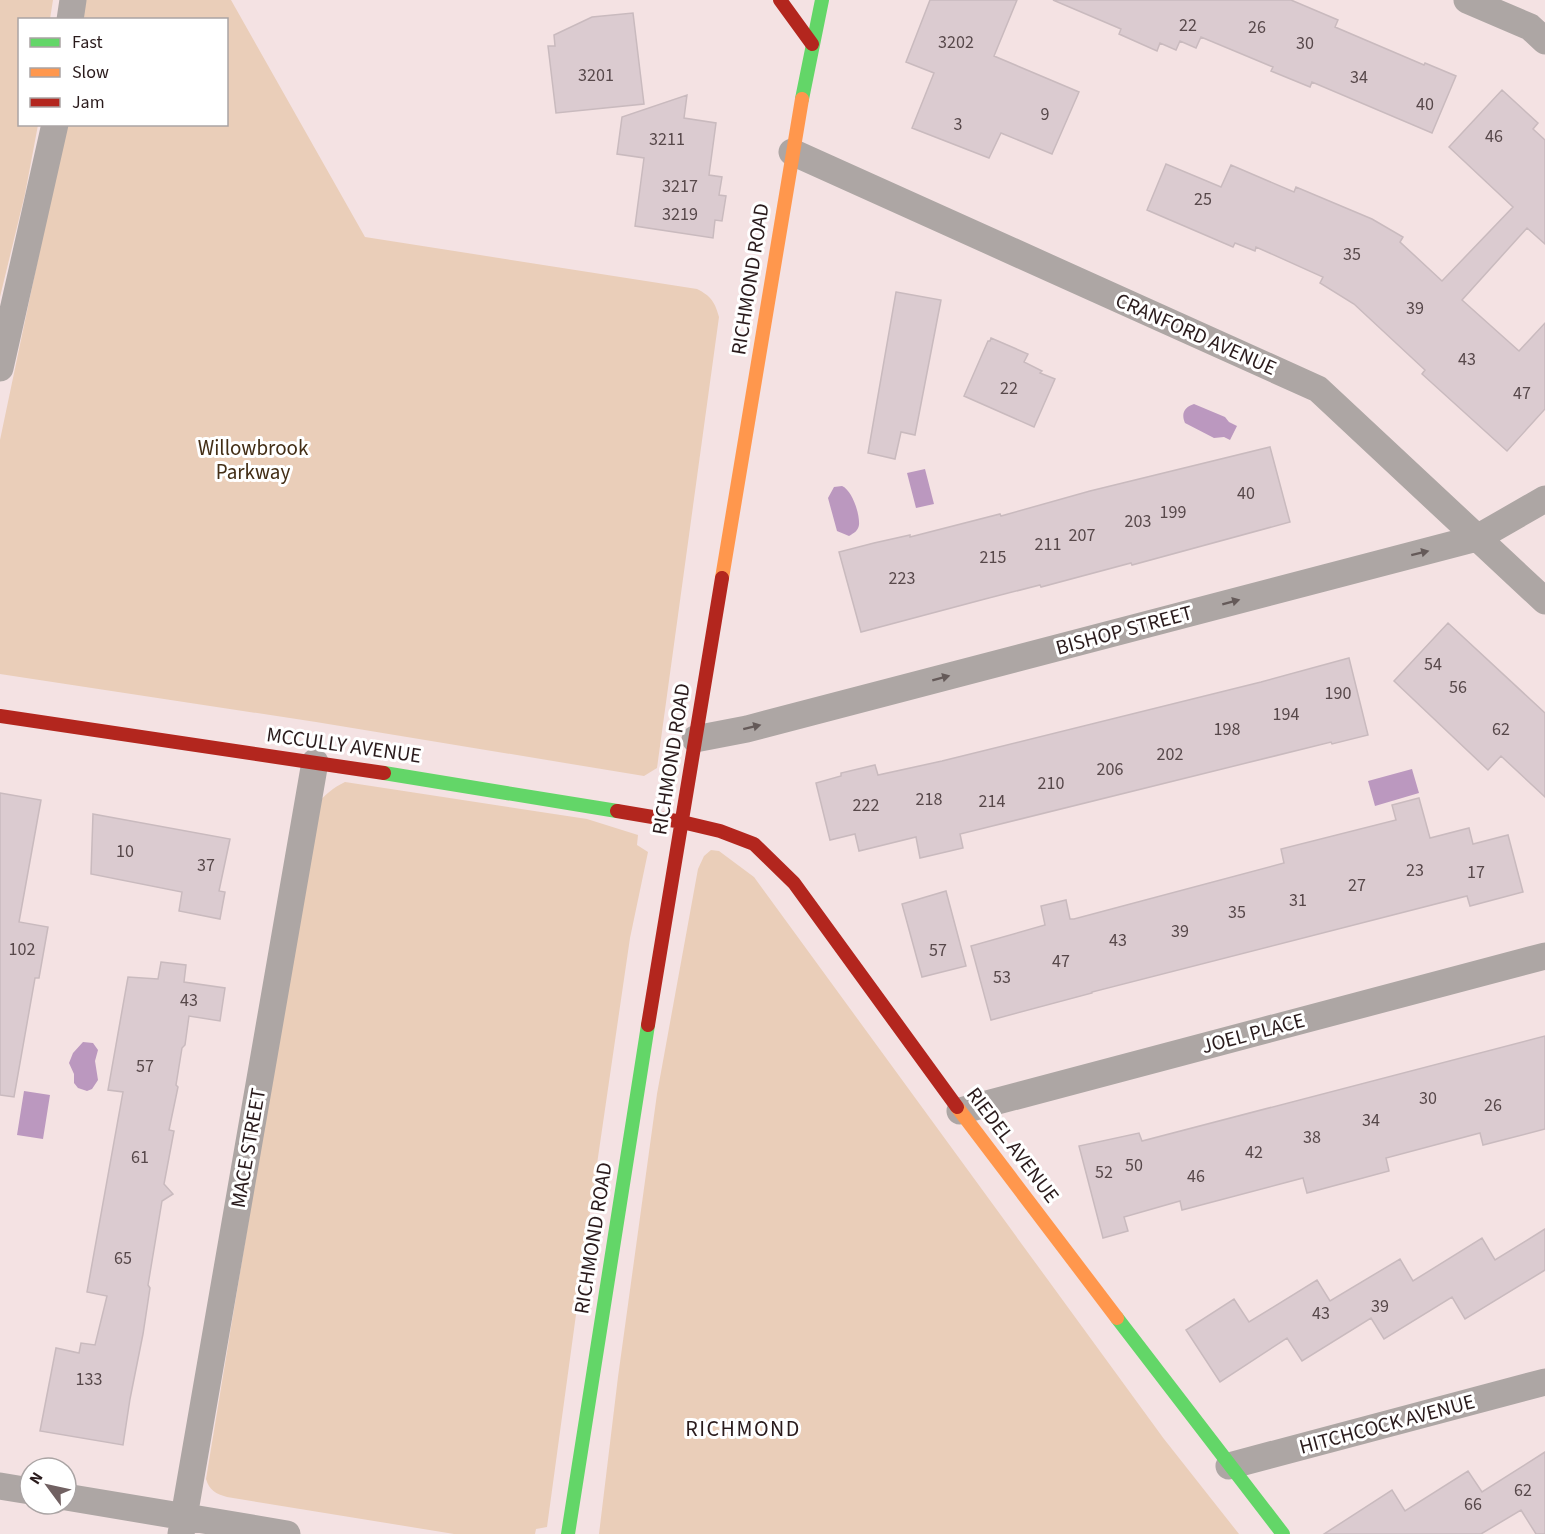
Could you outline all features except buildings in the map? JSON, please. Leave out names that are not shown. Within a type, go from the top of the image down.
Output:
[{"type":"street","points":[[70,18],[73,0]]},
{"type":"street","points":[[780,0],[812,44]]},
{"type":"street","name":"RICHMOND ROAD","points":[[568,1534],[649,1018],[792,153],[822,0]]},
{"type":"street","points":[[1467,0],[1530,27],[1545,41]]},
{"type":"street","points":[[0,368],[55,126]]},
{"type":"street","name":"CRANFORD AVENUE","points":[[792,153],[1318,389],[1545,601]]},
{"type":"street","name":"BISHOP STREET","points":[[695,739],[747,729],[1477,538],[1545,499]]},
{"type":"street","name":"MCCULLY AVENUE","points":[[0,716],[440,781],[682,822]]},
{"type":"street","name":"MACE STREET","points":[[183,1525],[315,762]]},
{"type":"street","name":"RIEDEL AVENUE","points":[[682,822],[720,831],[754,844],[794,883],[960,1111],[1228,1467],[1283,1534]]},
{"type":"street","name":"JOEL PLACE","points":[[960,1111],[1545,956]]},
{"type":"street","name":"HITCHCOCK AVENUE","points":[[1228,1467],[1545,1382]]},
{"type":"street","points":[[0,1486],[18,1489]]},
{"type":"street","points":[[78,1500],[183,1525],[287,1534]]},
{"type":"green space","points":[[0,0],[53,0],[50,18],[18,18],[18,126],[38,126],[25,194],[0,297]]},
{"type":"green space","name":"Willowbrook Parkway","points":[[84,0],[231,0],[365,237],[697,289],[712,300],[719,317],[657,768],[644,776],[316,722],[0,674],[0,440],[66,126],[228,126],[228,18],[82,18]]},
{"type":"green space","points":[[345,782],[587,819],[638,835],[637,845],[648,852],[630,938],[547,1527],[536,1529],[535,1534],[454,1534],[227,1497],[214,1491],[206,1479],[317,805]]},
{"type":"green space","points":[[711,850],[719,851],[754,877],[1164,1439],[1239,1534],[599,1534],[657,1094],[698,869],[704,856]]},
{"type":"shaded area","points":[[1194,404],[1225,417],[1237,426],[1230,440],[1224,437],[1214,438],[1185,423],[1184,411]]},
{"type":"shaded area","points":[[925,469],[934,504],[916,508],[907,473]]},
{"type":"shaded area","points":[[842,486],[852,497],[859,520],[858,529],[849,536],[837,531],[828,498],[834,487]]},
{"type":"shaded area","points":[[1412,769],[1419,793],[1375,806],[1368,781]]},
{"type":"shaded area","points":[[83,1042],[93,1043],[98,1050],[95,1061],[98,1080],[92,1089],[87,1091],[78,1088],[74,1083],[74,1074],[69,1063],[73,1053]]},
{"type":"shaded area","points":[[24,1091],[50,1095],[43,1139],[17,1135]]},
{"type":"traffic: fast","points":[[802,99],[822,0]]},
{"type":"traffic: fast","points":[[384,773],[617,811]]},
{"type":"traffic: fast","points":[[568,1534],[648,1025]]},
{"type":"traffic: fast","points":[[1117,1318],[1283,1534]]},
{"type":"traffic: slow","points":[[722,578],[802,99]]},
{"type":"traffic: slow","points":[[957,1107],[1117,1318]]},
{"type":"traffic: jam","points":[[780,0],[812,44]]},
{"type":"traffic: jam","points":[[648,1025],[722,578]]},
{"type":"traffic: jam","points":[[0,716],[384,773]]},
{"type":"traffic: jam","points":[[617,811],[720,831],[754,844],[794,883],[957,1107]]},
{"type":"district","name":"RICHMOND","points":[[743,1429]]}]
